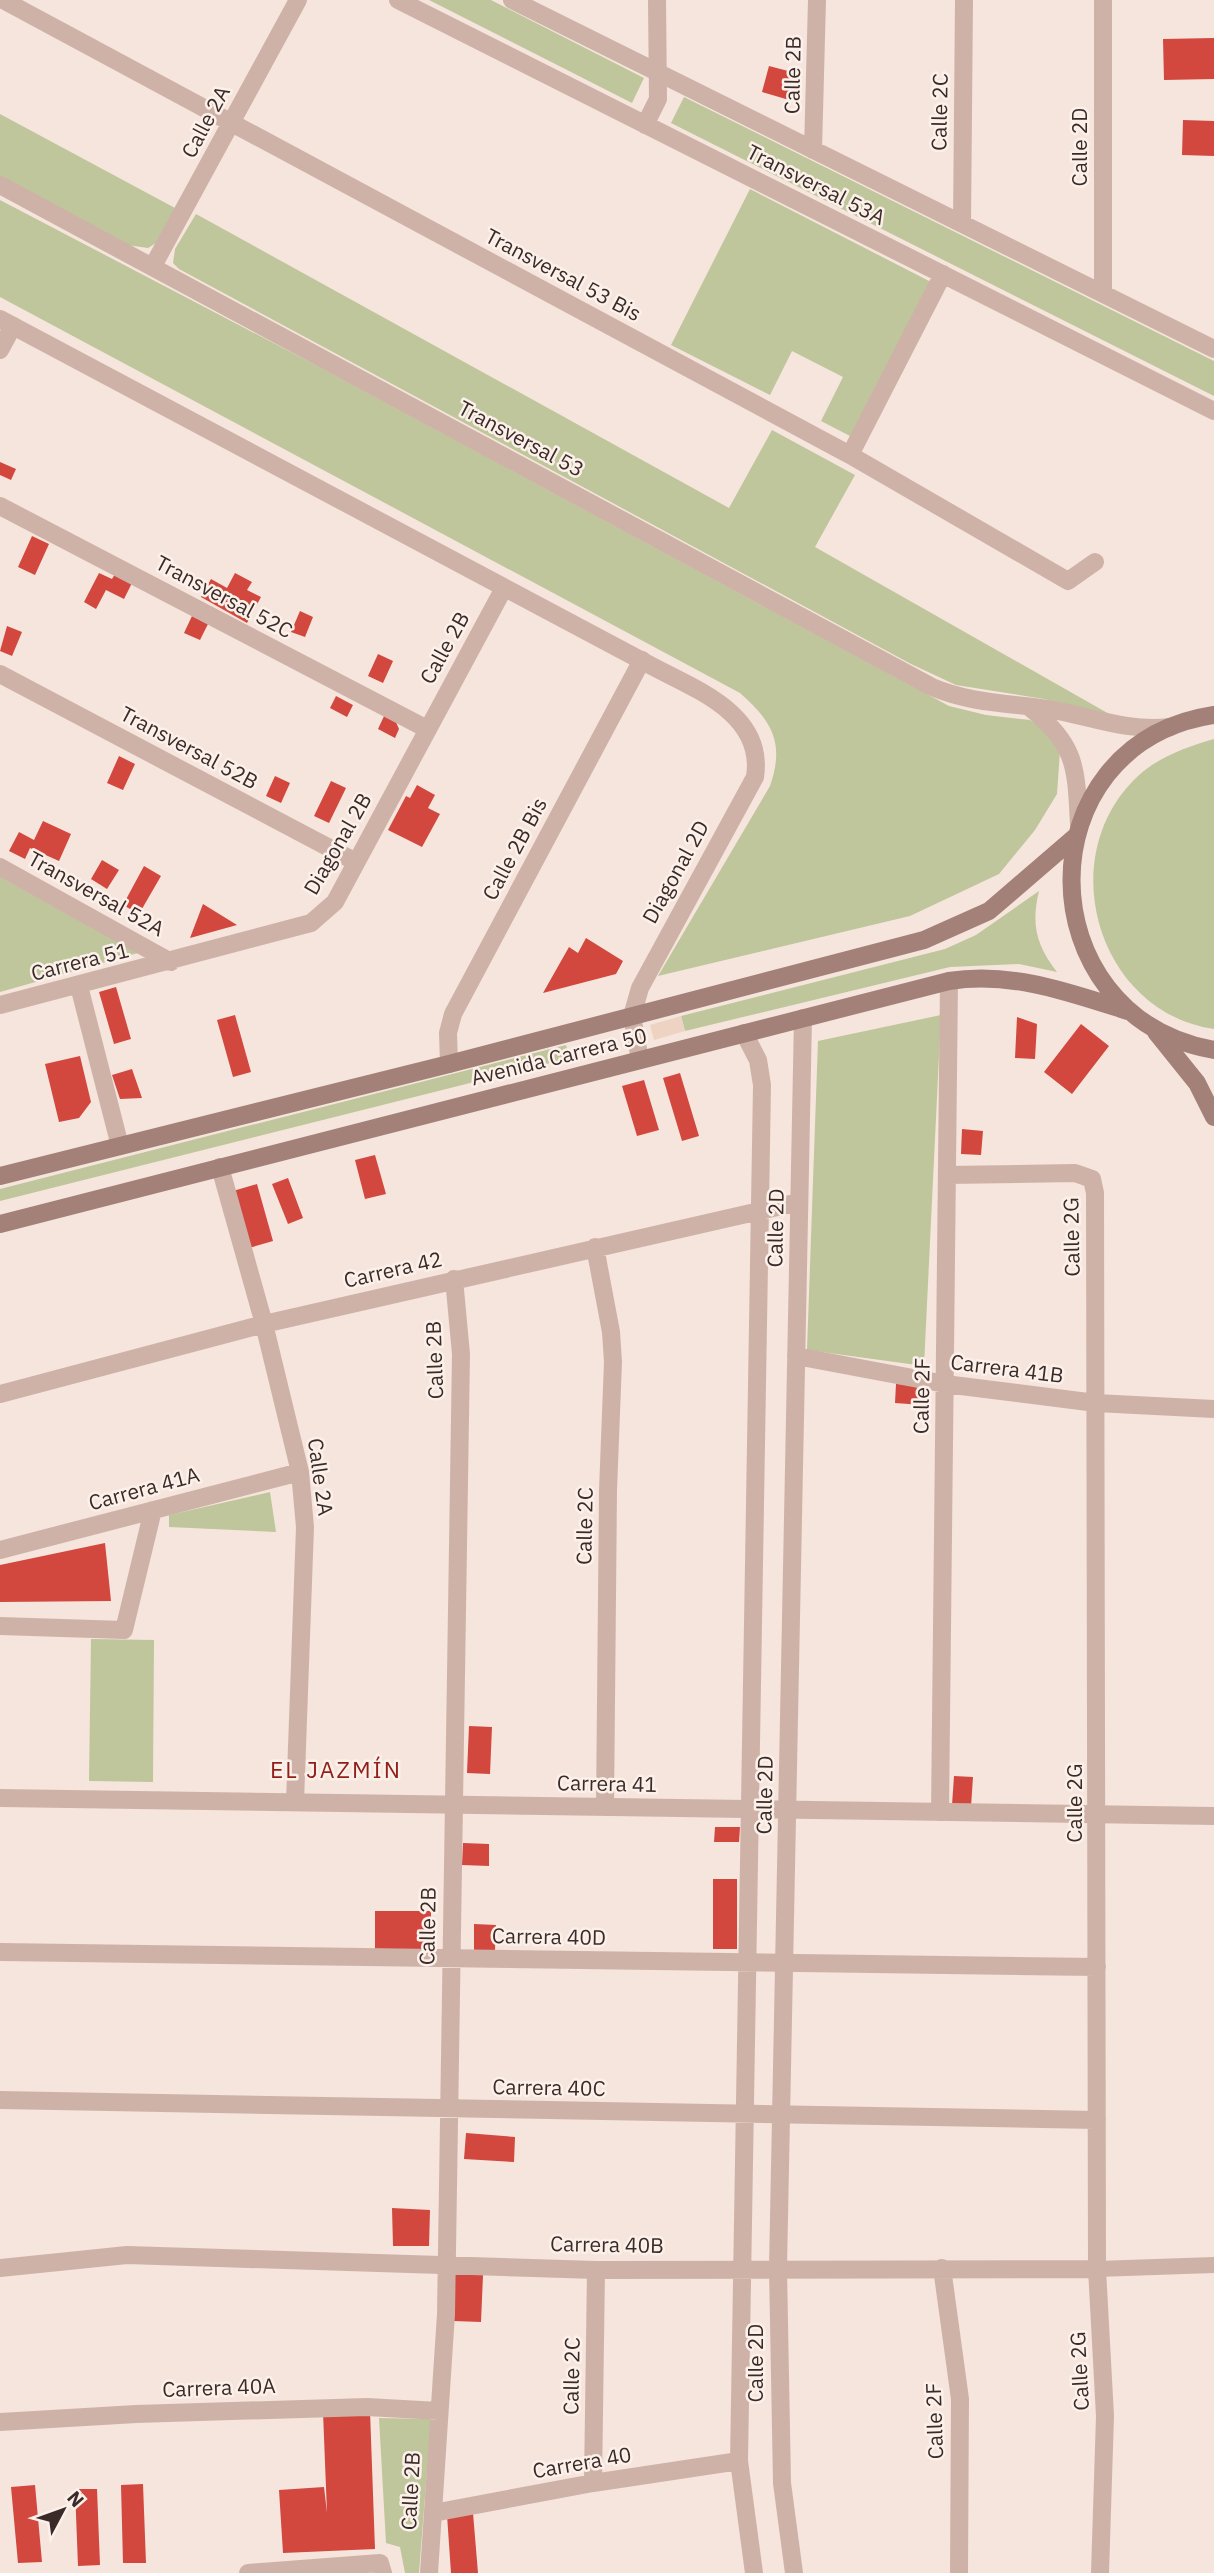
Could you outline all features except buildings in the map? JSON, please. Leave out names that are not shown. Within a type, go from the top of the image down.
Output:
[{"type":"main road","points":[[1214,704],[1205,716],[1170,727],[1140,743],[1114,766],[1094,794],[1077,831],[1070,882],[1076,927],[1097,973],[1130,1012],[1174,1039],[1214,1050]]},
{"type":"main road","name":"Avenida Carrera 50","points":[[0,1176],[449,1064],[855,959],[944,932],[989,911],[1077,831]]},
{"type":"main road","name":"Avenida Carrera 50","points":[[0,1224],[949,981],[974,977],[1034,983],[1130,1012]]},
{"type":"main road","points":[[1152,1027],[1196,1083],[1214,1117]]},
{"type":"street","name":"Transversal 53 Bis","points":[[3,0],[850,455],[1068,581],[1095,562]]},
{"type":"street","name":"Calle 2A","points":[[153,267],[298,0]]},
{"type":"street","name":"Transversal 53A","points":[[398,0],[1214,411]]},
{"type":"street","name":"Transversal 53A","points":[[512,0],[1214,349]]},
{"type":"street","points":[[645,125],[658,99],[657,0]]},
{"type":"street","name":"Calle 2B","points":[[813,150],[817,0]]},
{"type":"street","name":"Calle 2C","points":[[962,224],[964,0]]},
{"type":"street","name":"Calle 2D","points":[[1103,0],[1103,294]]},
{"type":"street","name":"Transversal 53","points":[[0,185],[916,679],[963,699],[1029,707],[1128,728],[1170,727]]},
{"type":"street","points":[[850,455],[943,275]]},
{"type":"street","points":[[0,350],[7,322],[642,660]]},
{"type":"street","name":"Transversal 52C","points":[[0,506],[427,729]]},
{"type":"street","name":"Calle 2B","points":[[427,729],[504,588]]},
{"type":"street","name":"Diagonal 2D","points":[[632,1016],[639,988],[755,777],[757,750],[748,731],[721,704],[642,660]]},
{"type":"street","name":"Calle 2B Bis","points":[[449,1064],[447,1033],[453,1014],[642,660]]},
{"type":"street","name":"Transversal 52B","points":[[0,674],[356,862]]},
{"type":"street","points":[[1029,707],[1056,730],[1068,748],[1075,775],[1077,831]]},
{"type":"street","name":"Diagonal 2B","points":[[171,962],[311,923],[335,902],[427,729]]},
{"type":"street","name":"Transversal 52A","points":[[0,867],[171,962]]},
{"type":"street","name":"Carrera 51","points":[[0,1005],[171,962]]},
{"type":"street","name":"Calle 2F","points":[[940,1812],[949,981]]},
{"type":"street","points":[[79,986],[120,1146]]},
{"type":"street","points":[[632,1016],[640,1059]]},
{"type":"street","name":"Calle 2D","points":[[794,2573],[782,2483],[778,2268],[803,1018]]},
{"type":"street","name":"Calle 2D","points":[[744,1033],[758,1060],[762,1085],[739,2461],[754,2573]]},
{"type":"street","name":"Calle 2A","points":[[220,1167],[264,1324],[300,1472],[304,1527],[295,1802]]},
{"type":"street","name":"Calle 2G","points":[[947,1175],[1075,1173],[1091,1179],[1095,1193],[1097,2269],[1105,2416],[1100,2573]]},
{"type":"street","name":"Carrera 42","points":[[0,1394],[264,1324],[800,1202]]},
{"type":"street","name":"Calle 2C","points":[[595,1247],[611,1332],[613,1362],[608,1490],[605,1807]]},
{"type":"street","name":"Calle 2B","points":[[429,2573],[447,2263],[461,1354],[454,1279]]},
{"type":"street","name":"Carrera 41B","points":[[796,1356],[945,1384],[1096,1403],[1214,1409]]},
{"type":"street","name":"Carrera 41A","points":[[0,1550],[300,1472]]},
{"type":"street","points":[[0,1626],[124,1630],[153,1510]]},
{"type":"street","name":"Carrera 41","points":[[0,1798],[1214,1816]]},
{"type":"street","name":"Carrera 40D","points":[[0,1952],[1097,1967]]},
{"type":"street","name":"Carrera 40C","points":[[0,2101],[1097,2120]]},
{"type":"street","name":"Carrera 40B","points":[[0,2268],[127,2255],[447,2263],[596,2270],[743,2267],[1097,2269],[1214,2265]]},
{"type":"street","name":"Calle 2F","points":[[942,2268],[960,2399],[959,2573]]},
{"type":"street","name":"Calle 2C","points":[[593,2483],[596,2270]]},
{"type":"street","name":"Carrera 40A","points":[[0,2423],[136,2414],[340,2407],[439,2411]]},
{"type":"street","name":"Carrera 40","points":[[433,2513],[593,2483],[739,2461]]},
{"type":"street","points":[[248,2573],[382,2568]]},
{"type":"green space","points":[[429,0],[491,0],[644,78],[632,103]]},
{"type":"green space","points":[[684,97],[1214,361],[1214,396],[671,123]]},
{"type":"green space","points":[[0,114],[175,208],[156,243],[148,248],[127,245],[0,177]]},
{"type":"green space","points":[[750,189],[931,282],[852,437],[821,421],[843,377],[792,351],[770,395],[671,345]]},
{"type":"green space","points":[[0,200],[325,370],[949,706],[986,715],[1030,720],[1046,730],[1060,751],[1057,794],[1035,830],[999,874],[910,916],[658,976],[770,786],[776,745],[768,723],[760,713],[740,693],[0,297]]},
{"type":"green space","points":[[196,214],[729,508],[772,430],[855,475],[815,547],[1111,715],[1044,699],[956,685],[911,664],[179,269],[173,263],[175,249]]},
{"type":"green space","points":[[1214,739],[1214,1029],[1174,1017],[1141,994],[1116,963],[1100,926],[1093,887],[1097,847],[1112,809],[1138,776],[1165,758]]},
{"type":"green space","points":[[0,877],[138,953],[0,992]]},
{"type":"green space","points":[[1039,891],[1035,914],[1037,934],[1044,953],[1057,972],[1019,964],[950,967],[685,1031],[681,1016],[945,949],[976,935]]},
{"type":"green space","points":[[941,1015],[924,1366],[807,1350],[818,1041]]},
{"type":"green space","points":[[566,1045],[570,1058],[0,1201],[0,1189]]},
{"type":"green space","points":[[270,1492],[276,1532],[169,1527],[169,1515]]},
{"type":"green space","points":[[91,1639],[154,1640],[153,1782],[89,1781]]},
{"type":"green space","points":[[379,2418],[431,2419],[419,2573],[405,2573],[400,2547],[386,2543]]},
{"type":"shaded area","points":[[681,1016],[685,1031],[654,1040],[650,1025]]},
{"type":"district","name":"EL JAZMÍN","points":[[336,1770]]}]
